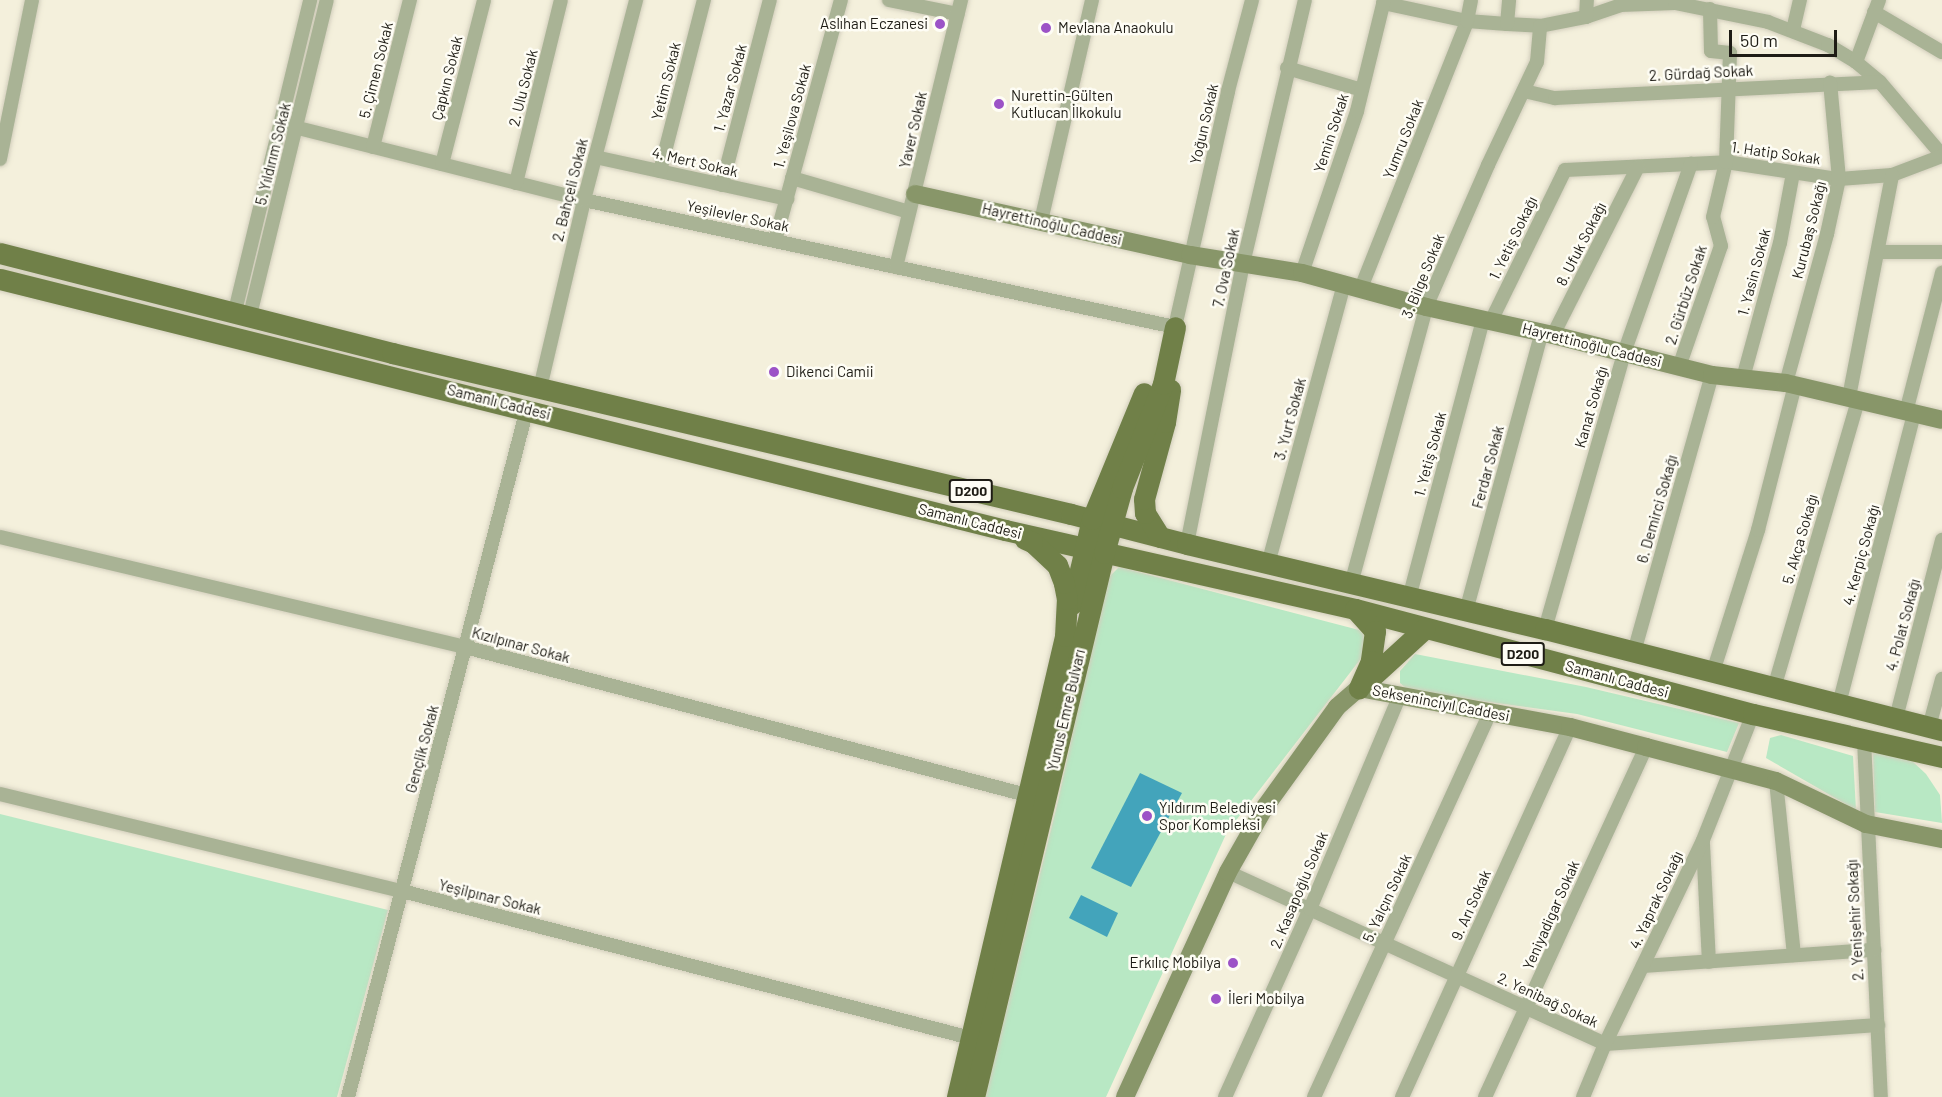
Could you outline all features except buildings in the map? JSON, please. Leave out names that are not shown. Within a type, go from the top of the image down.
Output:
[{"type":"main road","name":"Hayrettinoğlu Caddesi","points":[[915,194],[1190,255],[1302,273],[1426,307],[1547,333],[1712,375],[1790,384],[1942,420]]},
{"type":"main road","name":"Samanlı Caddesi","points":[[0,253],[243,313],[392,353],[1545,629],[1936,729]]},
{"type":"main road","name":"Samanlı Caddesi","points":[[0,279],[1083,549],[1355,609],[1753,714],[1933,755]]},
{"type":"main road","name":"Yunus Emre Bulvarı","points":[[974,1097],[1104,554],[1102,522],[1122,488],[1163,384],[1173,337]]},
{"type":"main road","points":[[1160,537],[1145,513],[1144,499],[1167,411],[1173,371],[1173,337]]},
{"type":"main road","points":[[1065,636],[1083,549],[1102,522]]},
{"type":"main road","name":"Yunus Emre Bulvarı","points":[[957,1097],[1030,796],[1065,636],[1067,599],[1057,565],[1032,542],[1005,530]]},
{"type":"main road","points":[[1355,609],[1375,631],[1371,661],[1359,688]]},
{"type":"main road","points":[[1359,688],[1424,629]]},
{"type":"main road","name":"Sekseninciyıl Caddesi","points":[[1125,1097],[1228,872],[1271,798],[1337,707],[1359,688],[1570,727],[1776,781],[1866,824],[1942,839]]},
{"type":"main road","points":[[1933,755],[1942,771]]},
{"type":"street","points":[[0,159],[32,0]]},
{"type":"street","name":"5. Yıldırım Sokak","points":[[243,313],[242,285],[310,0]]},
{"type":"street","name":"5. Yıldırım Sokak","points":[[243,313],[257,290],[327,0]]},
{"type":"street","name":"5. Çimen Sokak","points":[[373,147],[410,0]]},
{"type":"street","name":"Çapkın Sokak","points":[[442,164],[484,0]]},
{"type":"street","name":"2. Ulu Sokak","points":[[516,183],[561,0]]},
{"type":"street","name":"2. Bahçeli Sokak","points":[[540,388],[584,200],[636,0]]},
{"type":"street","name":"Yetim Sokak","points":[[660,171],[704,0]]},
{"type":"street","name":"1. Yazar Sokak","points":[[722,185],[770,0]]},
{"type":"street","name":"1. Yeşilova Sokak","points":[[775,241],[841,0]]},
{"type":"street","points":[[889,0],[959,7]]},
{"type":"street","points":[[1041,221],[1092,0]]},
{"type":"street","name":"Yoğun Sokak","points":[[1173,337],[1190,255],[1252,0]]},
{"type":"street","name":"7. Ova Sokak","points":[[1187,544],[1243,264],[1287,68],[1305,0]]},
{"type":"street","name":"Yumru Sokak","points":[[1353,286],[1467,21],[1471,0]]},
{"type":"street","points":[[1507,24],[1509,0]]},
{"type":"street","points":[[1586,17],[1587,0]]},
{"type":"street","points":[[1793,30],[1800,0]]},
{"type":"street","points":[[1384,1],[1467,21],[1540,26],[1586,17],[1620,3],[1675,2],[1710,9],[1739,7],[1828,45],[1856,62],[1880,82],[1942,156]]},
{"type":"street","name":"Yemin Sokak","points":[[1302,273],[1362,90],[1384,1]]},
{"type":"street","points":[[1856,62],[1876,6],[1942,52]]},
{"type":"street","name":"Yaver Sokak","points":[[896,267],[959,7]]},
{"type":"street","name":"2. Gürbüz Sokak","points":[[1679,367],[1721,246],[1713,218],[1726,162],[1730,53],[1711,51],[1710,9]]},
{"type":"street","name":"3. Bilge Sokak","points":[[1351,584],[1426,307],[1488,165],[1537,62],[1540,26]]},
{"type":"street","points":[[1287,68],[1362,90]]},
{"type":"street","name":"2. Gürdağ Sokak","points":[[1524,91],[1555,98],[1830,82],[1880,82]]},
{"type":"street","name":"Kurubaş Sokağı","points":[[1713,672],[1758,530],[1839,179],[1830,82]]},
{"type":"street","name":"Yeşilevler Sokak","points":[[282,124],[584,200],[896,267],[1173,337]]},
{"type":"street","name":"1. Hatip Sokak","points":[[1565,170],[1726,162],[1839,179],[1892,175],[1942,156]]},
{"type":"street","name":"4. Mert Sokak","points":[[596,157],[787,200]]},
{"type":"street","name":"Kanat Sokağı","points":[[1545,629],[1624,353],[1691,164]]},
{"type":"street","name":"8. Ufuk Sokağı","points":[[1547,333],[1638,167]]},
{"type":"street","name":"1. Yetiş Sokağı","points":[[1487,320],[1565,170]]},
{"type":"street","name":"1. Yasin Sokak","points":[[1743,378],[1780,243],[1792,172]]},
{"type":"street","name":"5. Akça Sokağı","points":[[1774,688],[1853,398],[1892,175]]},
{"type":"street","points":[[792,178],[909,212]]},
{"type":"street","points":[[1879,252],[1942,252]]},
{"type":"street","name":"4. Kerpiç Sokağı","points":[[1839,704],[1942,273]]},
{"type":"street","points":[[242,285],[257,290]]},
{"type":"street","name":"3. Yurt Sokak","points":[[1268,564],[1353,286]]},
{"type":"street","name":"1. Yetiş Sokak","points":[[1409,598],[1487,320]]},
{"type":"street","name":"Ferdar Sokak","points":[[1466,611],[1547,333]]},
{"type":"street","name":"6. Demirci Sokağı","points":[[1634,652],[1712,375]]},
{"type":"street","name":"Gençlik Sokak","points":[[348,1097],[528,409]]},
{"type":"street","name":"Kızılpınar Sokak","points":[[0,537],[465,647],[1030,796]]},
{"type":"street","name":"4. Polat Sokağı","points":[[1896,718],[1942,540]]},
{"type":"street","points":[[1936,729],[1942,679]]},
{"type":"street","name":"2. Kasapoğlu Sokak","points":[[1229,1096],[1400,695]]},
{"type":"street","name":"5. Yalçın Sokak","points":[[1314,1097],[1490,713]]},
{"type":"street","name":"4. Yaprak Sokağı","points":[[1583,1097],[1605,1044],[1703,840],[1753,714]]},
{"type":"street","name":"9. Arı Sokak","points":[[1401,1097],[1570,727]]},
{"type":"street","name":"2. Yenişehir Sokağı","points":[[1864,740],[1866,824],[1881,1097]]},
{"type":"street","name":"Yeniyadigar Sokak","points":[[1485,1097],[1646,747]]},
{"type":"street","points":[[1776,781],[1794,955]]},
{"type":"street","name":"Yeşilpınar Sokak","points":[[0,794],[402,891],[971,1038]]},
{"type":"street","points":[[1703,840],[1709,962]]},
{"type":"street","name":"2. Yenibağ Sokak","points":[[1228,872],[1605,1044],[1878,1025]]},
{"type":"street","points":[[1643,966],[1874,950]]},
{"type":"green space","name":"Yıldırım Belediyesi Spor Kompleksi","points":[[1119,567],[1359,630],[1369,639],[1366,652],[1227,832],[1106,1097],[985,1097],[1058,801],[1106,580]]},
{"type":"green space","points":[[1415,654],[1586,687],[1739,723],[1727,752],[1577,714],[1424,693],[1406,688],[1400,683],[1400,671]]},
{"type":"green space","points":[[1781,735],[1853,756],[1856,810],[1766,758],[1770,738]]},
{"type":"green space","points":[[1873,751],[1910,759],[1926,774],[1940,795],[1942,823],[1875,812]]},
{"type":"green space","points":[[0,814],[388,910],[337,1097],[0,1097]]},
{"type":"water","points":[[1140,773],[1182,793],[1131,887],[1091,868]]},
{"type":"water","points":[[1081,895],[1118,913],[1107,937],[1069,918]]},
{"type":"place","name":"Aslıhan Eczanesi","points":[[940,24]]},
{"type":"place","name":"Mevlana Anaokulu","points":[[1046,28]]},
{"type":"place","name":"Nurettin-Gülten Kutlucan İlkokulu","points":[[999,104]]},
{"type":"place","name":"Dikenci Camii","points":[[774,372]]},
{"type":"place","name":"Yıldırım Belediyesi Spor Kompleksi","points":[[1147,816]]},
{"type":"place","name":"Erkılıç Mobilya","points":[[1233,963]]},
{"type":"place","name":"İleri Mobilya","points":[[1216,999]]}]
